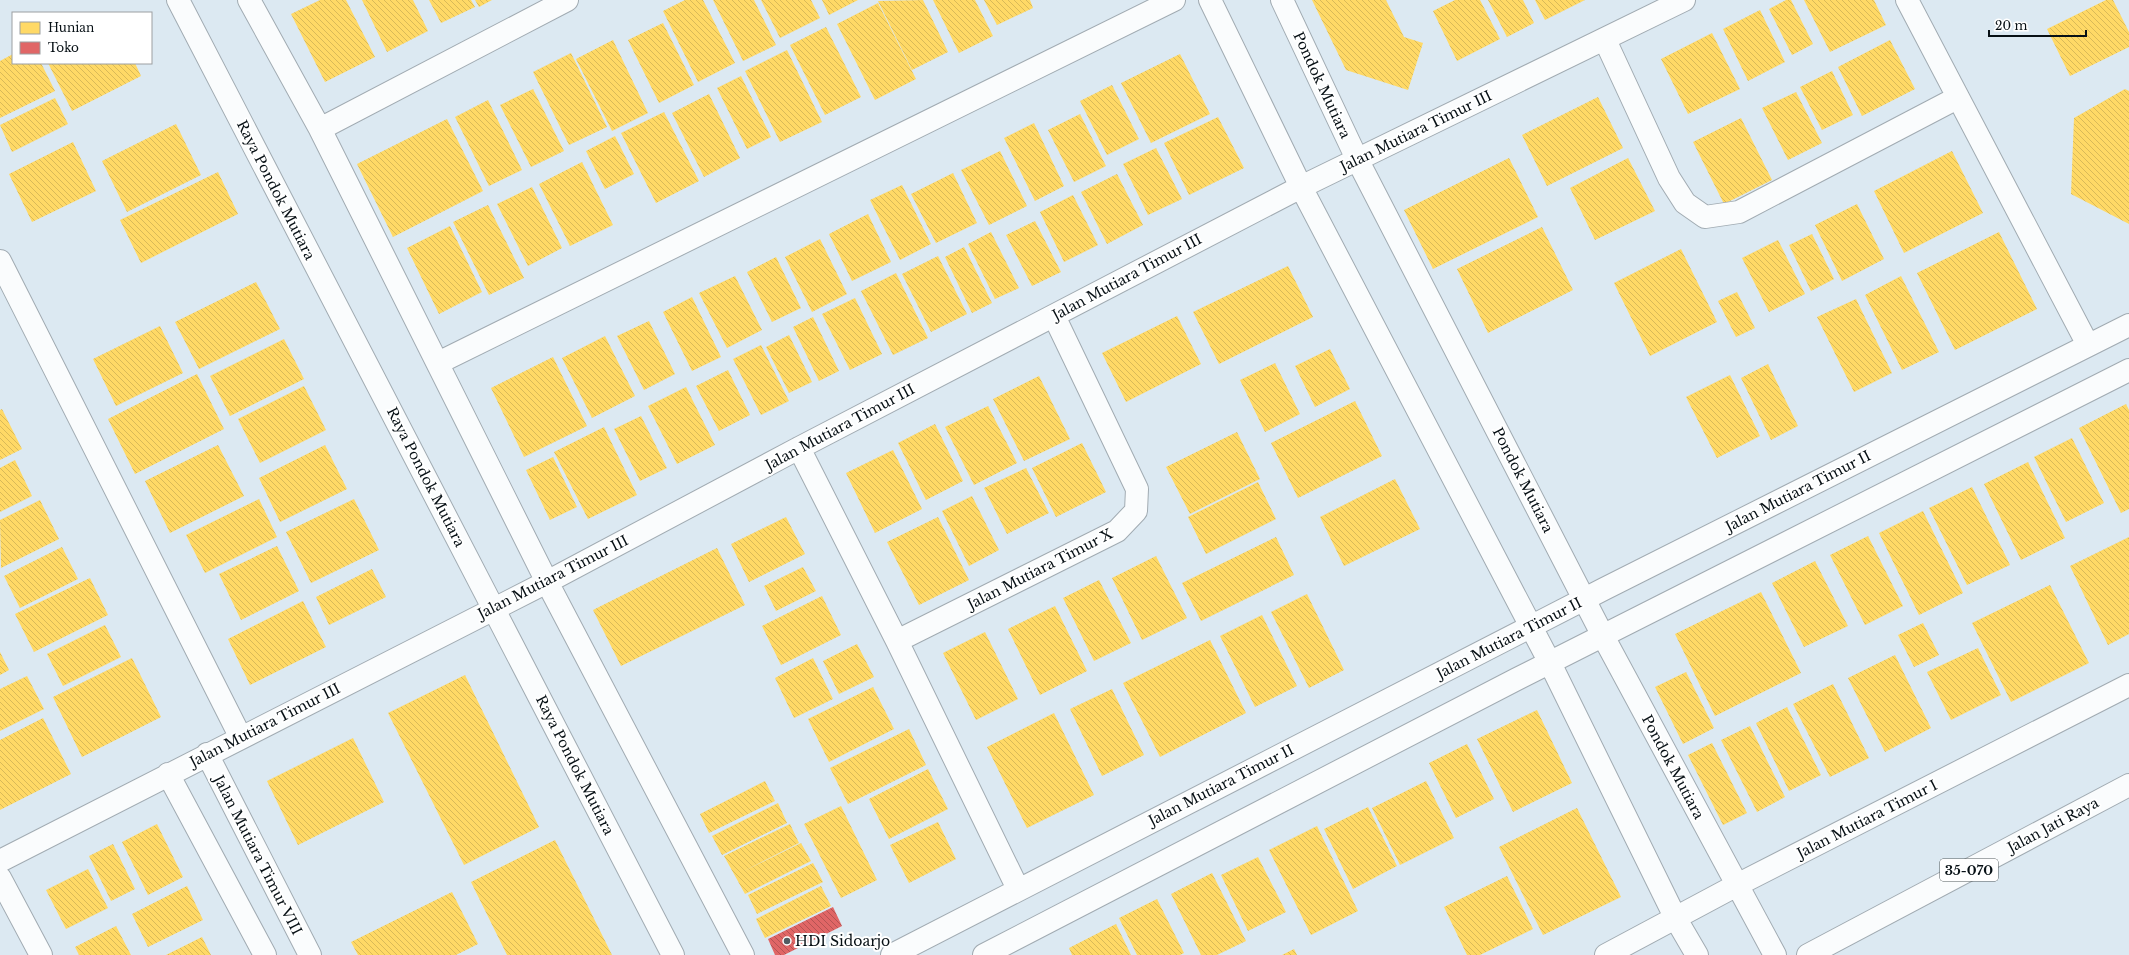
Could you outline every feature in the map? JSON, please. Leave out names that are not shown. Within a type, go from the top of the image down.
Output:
[{"type":"street","name":"Raya Pondok Mutiara","points":[[178,0],[673,955]]},
{"type":"street","points":[[249,0],[320,129],[547,582],[743,955]]},
{"type":"street","points":[[320,129],[567,0]]},
{"type":"street","points":[[438,363],[1174,0]]},
{"type":"street","points":[[1210,0],[1301,187],[1550,663],[1676,919],[1697,955]]},
{"type":"street","name":"Pondok Mutiara","points":[[1282,0],[1357,159],[1603,636],[1775,955]]},
{"type":"street","name":"Jalan Mutiara Timur III","points":[[0,861],[207,754],[547,582],[799,448],[1301,187],[1605,40],[1684,0]]},
{"type":"street","points":[[1907,0],[1957,98],[2088,345]]},
{"type":"street","points":[[1605,40],[1669,178],[1685,203],[1705,217],[1739,212],[1957,98]]},
{"type":"street","points":[[0,261],[241,738]]},
{"type":"street","name":"Jalan Mutiara Timur X","points":[[897,640],[1117,531],[1136,511],[1137,489],[1054,316]]},
{"type":"street","name":"Jalan Mutiara Timur II","points":[[892,955],[1585,599],[2129,325]]},
{"type":"street","points":[[984,955],[1550,663],[2129,370]]},
{"type":"street","points":[[799,448],[897,640],[1018,889]]},
{"type":"street","name":"Jalan Mutiara Timur I","points":[[1606,955],[1676,919],[1737,885],[2129,685]]},
{"type":"street","name":"Jalan Mutiara Timur VIII","points":[[207,754],[310,955]]},
{"type":"street","points":[[168,774],[265,955]]},
{"type":"street","name":"Jalan Jati Raya","points":[[1808,955],[2129,785]]},
{"type":"street","points":[[0,878],[41,955]]},
{"type":"building: Hunian","points":[[320,0],[346,0],[375,57],[325,82],[291,14]]},
{"type":"building: Hunian","points":[[362,0],[413,0],[428,31],[387,52]]},
{"type":"building: Hunian","points":[[429,0],[471,0],[475,7],[441,23]]},
{"type":"building: Hunian","points":[[475,0],[492,0],[479,7]]},
{"type":"building: Hunian","points":[[685,0],[703,0],[735,63],[698,82],[663,11]]},
{"type":"building: Hunian","points":[[713,0],[754,0],[776,45],[743,61]]},
{"type":"building: Hunian","points":[[761,0],[811,0],[820,18],[780,38]]},
{"type":"building: Hunian","points":[[822,0],[858,0],[829,15]]},
{"type":"building: Hunian","points":[[923,0],[948,52],[912,70],[878,1]]},
{"type":"building: Hunian","points":[[933,0],[975,0],[993,36],[959,53]]},
{"type":"building: Hunian","points":[[984,0],[1030,0],[1033,8],[997,25]]},
{"type":"building: Hunian","points":[[1312,0],[1386,0],[1404,37],[1423,43],[1408,90],[1346,70]]},
{"type":"building: Hunian","points":[[1455,0],[1480,0],[1500,39],[1457,61],[1433,11]]},
{"type":"building: Hunian","points":[[1488,0],[1523,0],[1534,23],[1507,37]]},
{"type":"building: Hunian","points":[[1535,0],[1585,0],[1545,20]]},
{"type":"building: Hunian","points":[[1786,0],[1791,0],[1813,44],[1792,55],[1769,9]]},
{"type":"building: Hunian","points":[[1804,0],[1874,0],[1886,25],[1830,52]]},
{"type":"building: Hunian","points":[[2106,0],[2113,0],[2129,32],[2129,47],[2070,76],[2047,29]]},
{"type":"building: Hunian","points":[[878,3],[916,79],[875,100],[837,24]]},
{"type":"building: Hunian","points":[[1760,10],[1785,62],[1748,81],[1723,29]]},
{"type":"building: Hunian","points":[[663,23],[694,85],[659,103],[628,40]]},
{"type":"building: Hunian","points":[[826,27],[861,97],[825,115],[790,45]]},
{"type":"building: Hunian","points":[[1712,33],[1740,89],[1688,114],[1661,59]]},
{"type":"building: Hunian","points":[[613,40],[648,113],[612,131],[576,59]]},
{"type":"building: Hunian","points":[[1890,40],[1915,89],[1862,116],[1838,67]]},
{"type":"building: Hunian","points":[[787,50],[822,122],[780,142],[745,71]]},
{"type":"building: Hunian","points":[[571,53],[607,127],[569,145],[533,72]]},
{"type":"building: Hunian","points":[[1180,54],[1210,114],[1151,143],[1121,83]]},
{"type":"building: Hunian","points":[[12,55],[12,64],[42,64],[55,91],[0,118],[0,61]]},
{"type":"building: Hunian","points":[[48,64],[135,64],[141,76],[72,111]]},
{"type":"building: Hunian","points":[[1832,71],[1853,115],[1822,130],[1800,87]]},
{"type":"building: Hunian","points":[[741,76],[771,137],[747,149],[717,88]]},
{"type":"building: Hunian","points":[[1112,85],[1139,139],[1107,155],[1080,101]]},
{"type":"building: Hunian","points":[[533,89],[564,151],[531,167],[500,105]]},
{"type":"building: Hunian","points":[[2125,89],[2129,91],[2129,224],[2071,194],[2074,118]]},
{"type":"building: Hunian","points":[[1796,92],[1822,143],[1788,160],[1762,108]]},
{"type":"building: Hunian","points":[[709,94],[740,158],[704,177],[672,113]]},
{"type":"building: Hunian","points":[[1598,97],[1623,148],[1547,186],[1522,135]]},
{"type":"building: Hunian","points":[[55,98],[68,124],[12,152],[0,125]]},
{"type":"building: Hunian","points":[[488,100],[522,170],[489,186],[455,117]]},
{"type":"building: Hunian","points":[[664,112],[699,181],[656,203],[621,133]]},
{"type":"building: Hunian","points":[[1080,114],[1106,166],[1074,182],[1048,130]]},
{"type":"building: Hunian","points":[[1218,117],[1244,168],[1189,195],[1164,143]]},
{"type":"building: Hunian","points":[[1741,118],[1772,180],[1724,204],[1693,142]]},
{"type":"building: Hunian","points":[[447,119],[483,191],[393,237],[357,164]]},
{"type":"building: Hunian","points":[[1034,123],[1064,186],[1035,201],[1004,138]]},
{"type":"building: Hunian","points":[[176,124],[201,175],[127,212],[102,161]]},
{"type":"building: Hunian","points":[[615,136],[634,174],[605,189],[586,151]]},
{"type":"building: Hunian","points":[[73,142],[96,191],[32,222],[9,174]]},
{"type":"building: Hunian","points":[[1156,148],[1182,199],[1148,215],[1123,164]]},
{"type":"building: Hunian","points":[[1000,151],[1027,206],[989,225],[961,170]]},
{"type":"building: Hunian","points":[[1952,151],[1983,213],[1904,253],[1874,191]]},
{"type":"building: Hunian","points":[[1509,158],[1538,217],[1433,269],[1404,210]]},
{"type":"building: Hunian","points":[[1628,158],[1655,211],[1595,240],[1570,188]]},
{"type":"building: Hunian","points":[[582,162],[613,225],[570,246],[539,184]]},
{"type":"building: Hunian","points":[[218,172],[238,214],[141,263],[120,220]]},
{"type":"building: Hunian","points":[[953,173],[977,223],[936,243],[911,194]]},
{"type":"building: Hunian","points":[[1117,174],[1143,225],[1107,244],[1081,192]]},
{"type":"building: Hunian","points":[[902,185],[931,244],[900,260],[870,200]]},
{"type":"building: Hunian","points":[[532,187],[562,248],[528,266],[497,204]]},
{"type":"building: Hunian","points":[[1073,195],[1098,245],[1064,262],[1040,212]]},
{"type":"building: Hunian","points":[[1857,204],[1884,259],[1842,281],[1815,225]]},
{"type":"building: Hunian","points":[[488,205],[524,278],[489,295],[453,222]]},
{"type":"building: Hunian","points":[[868,214],[891,262],[852,281],[829,234]]},
{"type":"building: Hunian","points":[[1035,221],[1061,272],[1032,286],[1006,235]]},
{"type":"building: Hunian","points":[[450,226],[482,292],[439,314],[407,248]]},
{"type":"building: Hunian","points":[[1542,227],[1573,290],[1488,333],[1457,269]]},
{"type":"building: Hunian","points":[[991,232],[1019,288],[995,299],[968,244]]},
{"type":"building: Hunian","points":[[1999,232],[2037,309],[1955,350],[1917,273]]},
{"type":"building: Hunian","points":[[1812,234],[1834,279],[1811,291],[1789,245]]},
{"type":"building: Hunian","points":[[820,239],[847,294],[812,312],[785,257]]},
{"type":"building: Hunian","points":[[1778,240],[1805,294],[1769,312],[1742,258]]},
{"type":"building: Hunian","points":[[964,247],[992,303],[972,313],[945,257]]},
{"type":"building: Hunian","points":[[1681,249],[1717,322],[1650,356],[1614,283]]},
{"type":"building: Hunian","points":[[938,256],[967,314],[931,332],[902,274]]},
{"type":"building: Hunian","points":[[776,257],[801,308],[772,322],[747,272]]},
{"type":"building: Hunian","points":[[1288,266],[1313,317],[1219,364],[1193,312]]},
{"type":"building: Hunian","points":[[896,273],[928,338],[893,355],[861,291]]},
{"type":"building: Hunian","points":[[735,276],[762,330],[727,348],[699,293]]},
{"type":"building: Hunian","points":[[1901,276],[1939,352],[1902,370],[1865,295]]},
{"type":"building: Hunian","points":[[256,282],[280,329],[199,369],[175,322]]},
{"type":"building: Hunian","points":[[1737,292],[1755,328],[1736,337],[1718,301]]},
{"type":"building: Hunian","points":[[692,297],[721,357],[692,371],[663,312]]},
{"type":"building: Hunian","points":[[855,298],[882,354],[850,370],[822,314]]},
{"type":"building: Hunian","points":[[1856,299],[1892,373],[1854,392],[1817,317]]},
{"type":"building: Hunian","points":[[1177,316],[1201,364],[1126,402],[1102,353]]},
{"type":"building: Hunian","points":[[813,317],[839,371],[819,381],[793,327]]},
{"type":"building: Hunian","points":[[649,321],[675,374],[644,390],[617,336]]},
{"type":"building: Hunian","points":[[160,326],[183,373],[116,406],[93,359]]},
{"type":"building: Hunian","points":[[789,335],[812,382],[789,393],[766,347]]},
{"type":"building: Hunian","points":[[605,336],[635,396],[592,418],[562,358]]},
{"type":"building: Hunian","points":[[284,339],[304,379],[230,416],[210,376]]},
{"type":"building: Hunian","points":[[761,345],[789,401],[761,415],[733,359]]},
{"type":"building: Hunian","points":[[1330,349],[1350,389],[1315,407],[1295,366]]},
{"type":"building: Hunian","points":[[553,357],[587,426],[524,457],[491,388]]},
{"type":"building: Hunian","points":[[1275,363],[1300,414],[1265,432],[1240,380]]},
{"type":"building: Hunian","points":[[1768,364],[1798,426],[1771,440],[1741,378]]},
{"type":"building: Hunian","points":[[728,370],[750,415],[719,431],[696,386]]},
{"type":"building: Hunian","points":[[197,374],[224,429],[135,474],[108,419]]},
{"type":"building: Hunian","points":[[1730,375],[1760,436],[1717,458],[1686,397]]},
{"type":"building: Hunian","points":[[1039,376],[1070,439],[1024,461],[993,399]]},
{"type":"building: Hunian","points":[[304,386],[326,430],[260,463],[238,419]]},
{"type":"building: Hunian","points":[[686,387],[715,445],[677,464],[648,406]]},
{"type":"building: Hunian","points":[[1355,401],[1382,456],[1298,498],[1271,443]]},
{"type":"building: Hunian","points":[[2126,404],[2129,410],[2129,509],[2121,513],[2079,428]]},
{"type":"building: Hunian","points":[[988,406],[1017,463],[974,485],[945,427]]},
{"type":"building: Hunian","points":[[2,409],[22,449],[0,460],[0,410]]},
{"type":"building: Hunian","points":[[641,416],[667,468],[640,481],[614,429]]},
{"type":"building: Hunian","points":[[935,424],[963,481],[926,500],[898,443]]},
{"type":"building: Hunian","points":[[604,427],[637,495],[588,519],[554,452]]},
{"type":"building: Hunian","points":[[1237,432],[1260,479],[1190,514],[1166,467]]},
{"type":"building: Hunian","points":[[2072,438],[2104,503],[2066,522],[2034,457]]},
{"type":"building: Hunian","points":[[1082,443],[1106,492],[1056,517],[1032,468]]},
{"type":"building: Hunian","points":[[218,445],[244,496],[170,533],[145,481]]},
{"type":"building: Hunian","points":[[325,445],[347,489],[280,522],[259,478]]},
{"type":"building: Hunian","points":[[893,450],[922,509],[875,533],[846,473]]},
{"type":"building: Hunian","points":[[553,457],[577,507],[550,520],[526,470]]},
{"type":"building: Hunian","points":[[15,460],[32,496],[0,512],[0,468]]},
{"type":"building: Hunian","points":[[2028,462],[2065,538],[2021,560],[1984,484]]},
{"type":"building: Hunian","points":[[1026,468],[1049,513],[1007,534],[984,488]]},
{"type":"building: Hunian","points":[[1395,479],[1420,529],[1344,566],[1320,517]]},
{"type":"building: Hunian","points":[[1258,482],[1276,519],[1206,554],[1188,517]]},
{"type":"building: Hunian","points":[[1972,487],[2010,565],[1967,585],[1929,508]]},
{"type":"building: Hunian","points":[[972,496],[999,550],[969,566],[942,511]]},
{"type":"building: Hunian","points":[[259,499],[277,537],[205,573],[186,535]]},
{"type":"building: Hunian","points":[[354,499],[379,550],[311,583],[286,532]]},
{"type":"building: Hunian","points":[[40,500],[59,539],[1,568],[0,520]]},
{"type":"building: Hunian","points":[[1923,511],[1963,593],[1919,615],[1879,533]]},
{"type":"building: Hunian","points":[[786,517],[805,554],[749,582],[731,544]]},
{"type":"building: Hunian","points":[[938,517],[969,580],[919,605],[887,542]]},
{"type":"building: Hunian","points":[[1868,536],[1903,606],[1865,625],[1830,555]]},
{"type":"building: Hunian","points":[[1276,537],[1294,575],[1201,621],[1182,583]]},
{"type":"building: Hunian","points":[[2129,537],[2129,634],[2108,645],[2070,566]]},
{"type":"building: Hunian","points":[[277,546],[299,591],[241,620],[219,574]]},
{"type":"building: Hunian","points":[[62,547],[78,579],[20,608],[4,576]]},
{"type":"building: Hunian","points":[[717,548],[745,605],[621,666],[593,610]]},
{"type":"building: Hunian","points":[[1156,556],[1187,618],[1142,640],[1112,578]]},
{"type":"building: Hunian","points":[[1815,561],[1848,626],[1804,647],[1772,583]]},
{"type":"building: Hunian","points":[[803,567],[816,591],[776,611],[764,586]]},
{"type":"building: Hunian","points":[[372,569],[386,597],[329,625],[316,597]]},
{"type":"building: Hunian","points":[[90,578],[108,615],[34,652],[15,614]]},
{"type":"building: Hunian","points":[[1099,580],[1131,643],[1094,661],[1063,598]]},
{"type":"building: Hunian","points":[[2050,585],[2089,663],[2011,702],[1972,623]]},
{"type":"building: Hunian","points":[[1761,592],[1801,673],[1715,716],[1675,634]]},
{"type":"building: Hunian","points":[[1307,594],[1344,670],[1309,688],[1271,612]]},
{"type":"building: Hunian","points":[[822,596],[841,635],[781,665],[762,626]]},
{"type":"building: Hunian","points":[[303,601],[326,647],[250,685],[228,639]]},
{"type":"building: Hunian","points":[[1055,606],[1087,671],[1040,695],[1008,629]]},
{"type":"building: Hunian","points":[[1262,615],[1297,686],[1255,707],[1220,636]]},
{"type":"building: Hunian","points":[[1923,623],[1939,655],[1914,667],[1898,635]]},
{"type":"building: Hunian","points":[[105,625],[121,657],[63,686],[47,654]]},
{"type":"building: Hunian","points":[[985,632],[1018,699],[976,720],[943,653]]},
{"type":"building: Hunian","points":[[1210,640],[1246,713],[1160,757],[1123,683]]},
{"type":"building: Hunian","points":[[857,644],[874,677],[839,694],[823,661]]},
{"type":"building: Hunian","points":[[1978,648],[2001,695],[1951,720],[1927,672]]},
{"type":"building: Hunian","points":[[0,652],[9,670],[0,675]]},
{"type":"building: Hunian","points":[[1895,655],[1931,728],[1885,752],[1848,678]]},
{"type":"building: Hunian","points":[[132,658],[161,717],[82,757],[53,697]]},
{"type":"building: Hunian","points":[[813,658],[833,699],[794,718],[775,678]]},
{"type":"building: Hunian","points":[[1686,672],[1714,728],[1683,744],[1655,687]]},
{"type":"building: Hunian","points":[[465,675],[539,827],[464,865],[388,713]]},
{"type":"building: Hunian","points":[[27,676],[44,709],[0,731],[0,689]]},
{"type":"building: Hunian","points":[[1833,684],[1869,758],[1830,777],[1793,704]]},
{"type":"building: Hunian","points":[[873,687],[894,729],[829,762],[808,719]]},
{"type":"building: Hunian","points":[[1112,689],[1144,755],[1102,776],[1070,709]]},
{"type":"building: Hunian","points":[[1787,707],[1821,775],[1789,791],[1756,723]]},
{"type":"building: Hunian","points":[[1537,710],[1572,783],[1513,812],[1477,739]]},
{"type":"building: Hunian","points":[[1054,713],[1094,795],[1027,828],[987,747]]},
{"type":"building: Hunian","points":[[43,718],[71,774],[0,810],[0,740]]},
{"type":"building: Hunian","points":[[1750,726],[1785,797],[1757,812],[1721,740]]},
{"type":"building: Hunian","points":[[909,729],[926,765],[848,804],[830,768]]},
{"type":"building: Hunian","points":[[353,738],[384,802],[298,845],[267,781]]},
{"type":"building: Hunian","points":[[1712,743],[1747,813],[1723,825],[1688,755]]},
{"type":"building: Hunian","points":[[1467,744],[1494,799],[1456,818],[1429,763]]},
{"type":"building: Hunian","points":[[928,769],[948,809],[889,839],[869,799]]},
{"type":"building: Hunian","points":[[765,781],[775,801],[709,833],[700,814]]},
{"type":"building: Hunian","points":[[1426,781],[1454,838],[1400,865],[1372,808]]},
{"type":"building: Hunian","points":[[778,803],[787,823],[722,855],[712,836]]},
{"type":"building: Hunian","points":[[841,806],[877,880],[841,898],[804,824]]},
{"type":"building: Hunian","points":[[1368,807],[1397,866],[1353,889],[1324,829]]},
{"type":"building: Hunian","points":[[1577,808],[1621,897],[1543,935],[1499,847]]},
{"type":"building: Hunian","points":[[938,822],[956,859],[909,883],[890,845]]},
{"type":"building: Hunian","points":[[157,824],[183,877],[148,895],[122,842]]},
{"type":"building: Hunian","points":[[790,824],[799,843],[744,871],[801,843],[811,861],[745,894],[724,856]]},
{"type":"building: Hunian","points":[[1317,826],[1358,911],[1311,935],[1269,850]]},
{"type":"building: Hunian","points":[[555,840],[612,955],[507,955],[471,882]]},
{"type":"building: Hunian","points":[[113,844],[135,889],[111,901],[89,856]]},
{"type":"building: Hunian","points":[[1258,857],[1286,912],[1248,931],[1221,875]]},
{"type":"building: Hunian","points":[[813,863],[823,882],[757,914],[748,895]]},
{"type":"building: Hunian","points":[[88,869],[108,908],[66,929],[46,890]]},
{"type":"building: Hunian","points":[[1212,873],[1246,941],[1217,955],[1201,955],[1171,894]]},
{"type":"building: Hunian","points":[[1507,876],[1533,929],[1480,955],[1467,955],[1444,907]]},
{"type":"building: Hunian","points":[[187,886],[203,920],[148,947],[132,914]]},
{"type":"building: Hunian","points":[[821,886],[831,906],[765,938],[756,919]]},
{"type":"building: Hunian","points":[[452,892],[478,944],[456,955],[358,955],[351,942]]},
{"type":"building: Hunian","points":[[1157,899],[1184,953],[1180,955],[1137,955],[1119,918]]},
{"type":"building: Hunian","points":[[1116,924],[1131,955],[1072,955],[1069,948]]},
{"type":"building: Hunian","points":[[116,926],[131,955],[79,955],[75,947]]},
{"type":"building: Hunian","points":[[202,937],[211,955],[166,955]]},
{"type":"building: Hunian","points":[[1294,949],[1297,955],[1282,955]]},
{"type":"building: Toko","points":[[833,907],[842,926],[784,955],[775,955],[768,939]]},
{"type":"place","name":"HDI Sidoarjo","points":[[787,941]]}]
